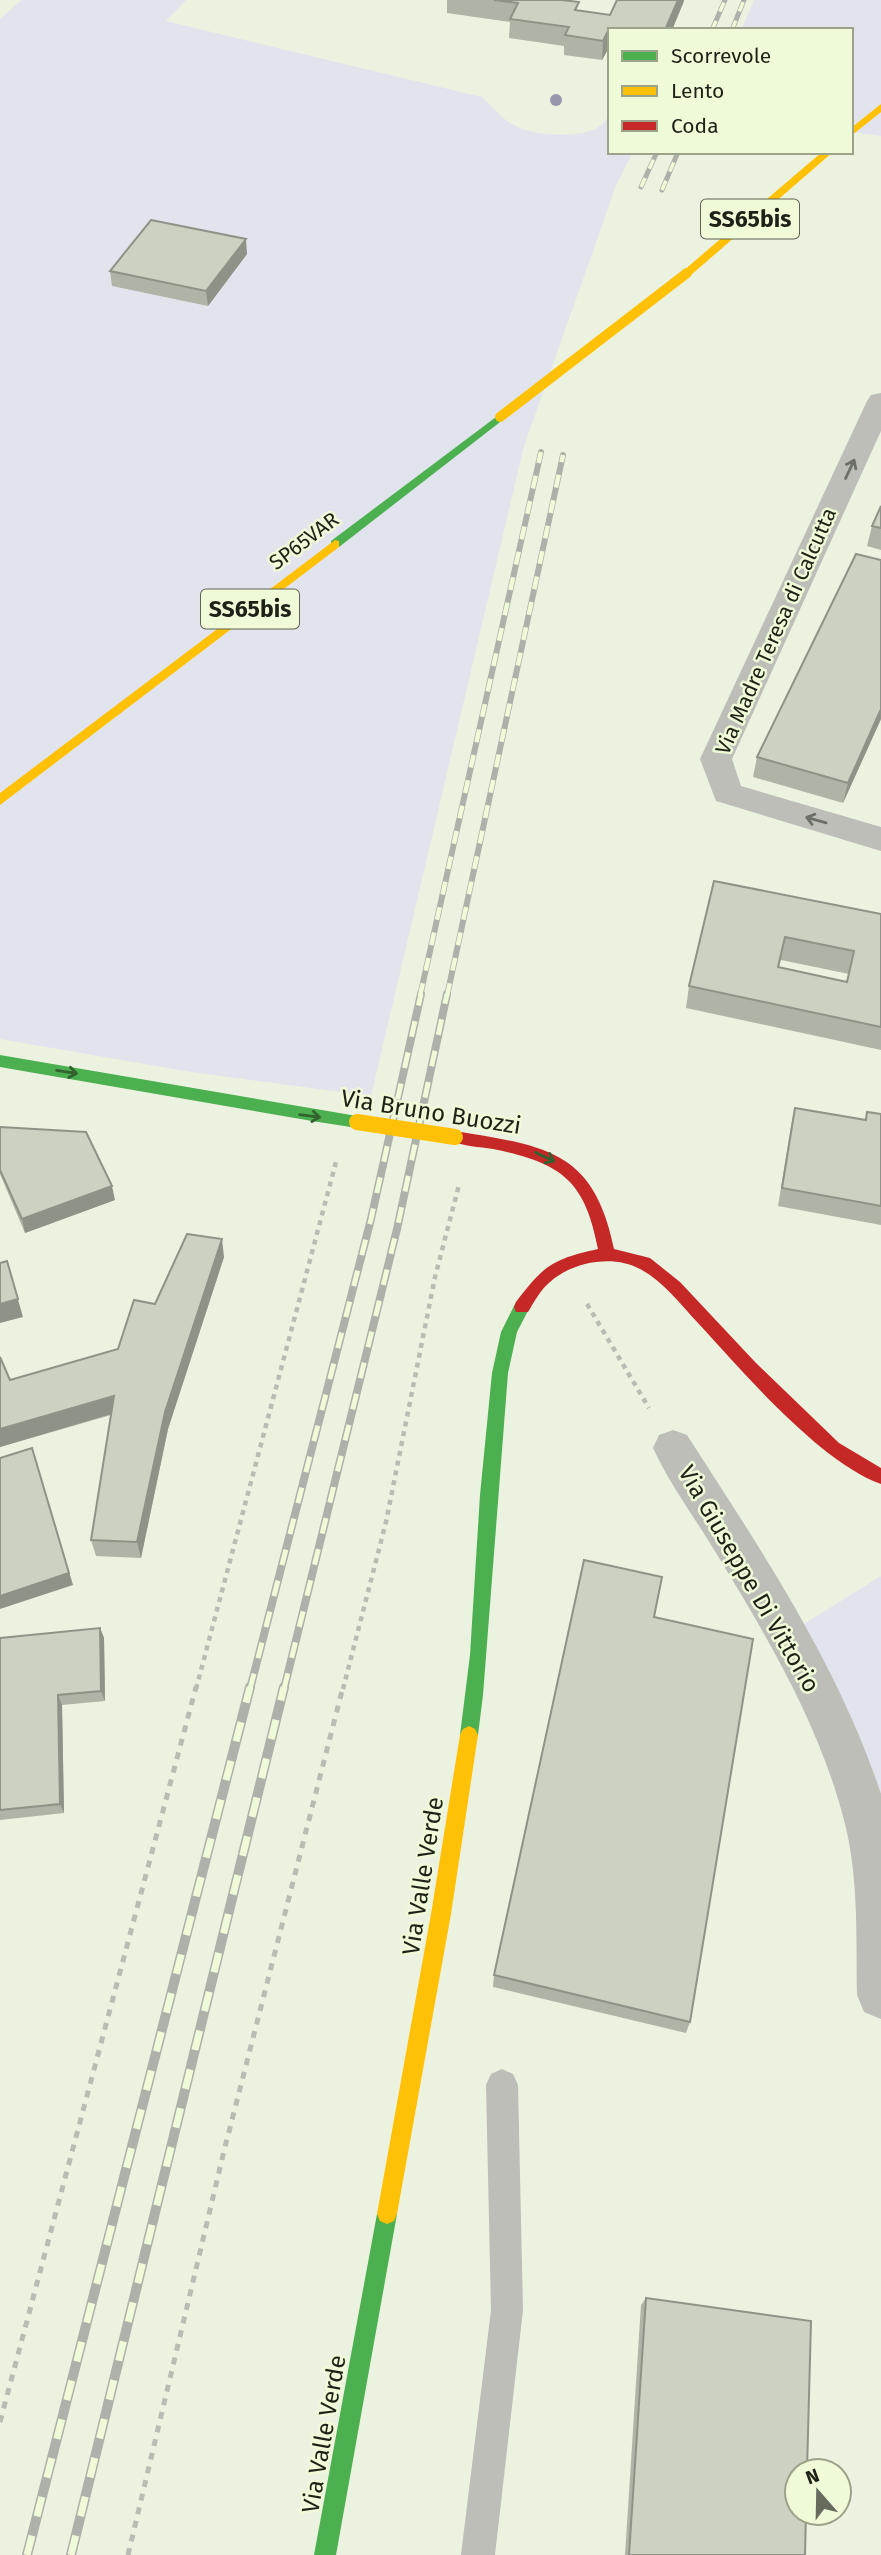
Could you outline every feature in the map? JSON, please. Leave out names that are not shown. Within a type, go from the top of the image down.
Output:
[{"type":"street","points":[[853,131],[881,107]]},
{"type":"street","name":"SP65VAR","points":[[0,800],[687,273],[826,154]]},
{"type":"street","name":"Via Madre Teresa di Calcutta","points":[[881,401],[716,760],[727,793],[881,839]]},
{"type":"street","name":"Via Bruno Buozzi","points":[[0,1061],[145,1085],[263,1109],[463,1138],[536,1152],[572,1173],[589,1191],[597,1206],[607,1254]]},
{"type":"street","points":[[607,1254],[644,1263],[674,1286],[758,1376],[832,1448],[881,1477]]},
{"type":"street","name":"Via Valle Verde","points":[[325,2555],[441,1914],[476,1692],[491,1456],[504,1348],[513,1320],[543,1278],[566,1263],[607,1254]]},
{"type":"street","name":"Via Giuseppe Di Vittorio","points":[[673,1448],[766,1597],[840,1740],[867,1822],[876,1888],[881,1995]]},
{"type":"lane","points":[[478,2555],[507,2310],[502,2085]]},
{"type":"path","points":[[0,2422],[353,1122]]},
{"type":"path","points":[[128,2555],[224,2151],[386,1522],[463,1138]]},
{"type":"path","points":[[566,1263],[592,1314],[673,1448]]},
{"type":"shaded area","points":[[21,0],[186,0],[166,21],[482,97],[510,123],[530,131],[555,135],[580,133],[601,125],[608,116],[608,154],[632,154],[616,186],[524,446],[371,1096],[191,1072],[0,1039],[0,19]]},
{"type":"shaded area","points":[[754,0],[881,0],[881,136],[853,132],[853,28],[742,28]]},
{"type":"shaded area","points":[[881,1576],[881,1844],[799,1627]]},
{"type":"building","points":[[494,0],[579,2],[575,10],[610,15],[617,0],[678,0],[666,28],[608,28],[603,41],[565,35],[569,27],[510,19],[518,3]]},
{"type":"building","points":[[151,220],[246,239],[206,291],[110,271]]},
{"type":"building","points":[[881,506],[881,528],[872,526]]},
{"type":"building","points":[[856,554],[881,560],[881,709],[848,783],[757,757]]},
{"type":"building","points":[[714,881],[881,914],[881,1027],[689,986]],"holes":[[[785,937],[854,951],[847,982],[778,967]]]},
{"type":"building","points":[[795,1108],[866,1120],[867,1112],[881,1114],[881,1206],[782,1188]]},
{"type":"building","points":[[0,1127],[86,1132],[112,1186],[22,1219],[0,1170]]},
{"type":"building","points":[[187,1234],[222,1239],[165,1412],[137,1542],[91,1540],[114,1396],[0,1429],[0,1357],[10,1380],[118,1349],[134,1300],[155,1304]]},
{"type":"building","points":[[7,1261],[18,1299],[0,1304],[0,1263]]},
{"type":"building","points":[[32,1448],[69,1573],[0,1596],[0,1458]]},
{"type":"building","points":[[584,1560],[662,1577],[654,1617],[753,1639],[690,2022],[494,1975]]},
{"type":"building","points":[[100,1628],[101,1691],[58,1695],[60,1804],[0,1810],[0,1638]]},
{"type":"building","points":[[646,2298],[811,2321],[807,2457],[783,2457],[783,2527],[806,2527],[805,2555],[629,2555]]},
{"type":"railway","points":[[713,28],[725,0]]},
{"type":"railway","points":[[733,28],[744,0]]},
{"type":"railway","points":[[641,187],[656,154]]},
{"type":"railway","points":[[662,190],[677,154]]},
{"type":"railway","points":[[420,996],[541,452]]},
{"type":"railway","points":[[447,996],[563,455]]},
{"type":"railway","points":[[250,1689],[371,1219],[421,994]]},
{"type":"railway","points":[[284,1689],[397,1229],[447,994]]},
{"type":"railway","points":[[27,2555],[250,1687]]},
{"type":"railway","points":[[71,2555],[284,1687]]},
{"type":"traffic: fast","points":[[335,544],[500,417]]},
{"type":"traffic: fast","points":[[0,1061],[357,1122]]},
{"type":"traffic: fast","points":[[469,1735],[479,1655],[500,1373],[509,1332],[522,1307]]},
{"type":"traffic: fast","points":[[325,2555],[387,2214]]},
{"type":"traffic: slow","points":[[853,131],[881,107]]},
{"type":"traffic: slow","points":[[687,273],[826,154]]},
{"type":"traffic: slow","points":[[500,417],[687,273]]},
{"type":"traffic: slow","points":[[0,800],[335,544]]},
{"type":"traffic: slow","points":[[357,1122],[455,1137]]},
{"type":"traffic: slow","points":[[387,2214],[441,1914],[469,1735]]},
{"type":"traffic: jam","points":[[455,1137],[537,1154],[576,1177],[590,1196],[601,1221],[607,1254]]},
{"type":"traffic: jam","points":[[522,1307],[543,1278],[566,1263],[607,1254],[644,1263],[674,1287],[750,1368],[833,1448],[881,1477]]}]
